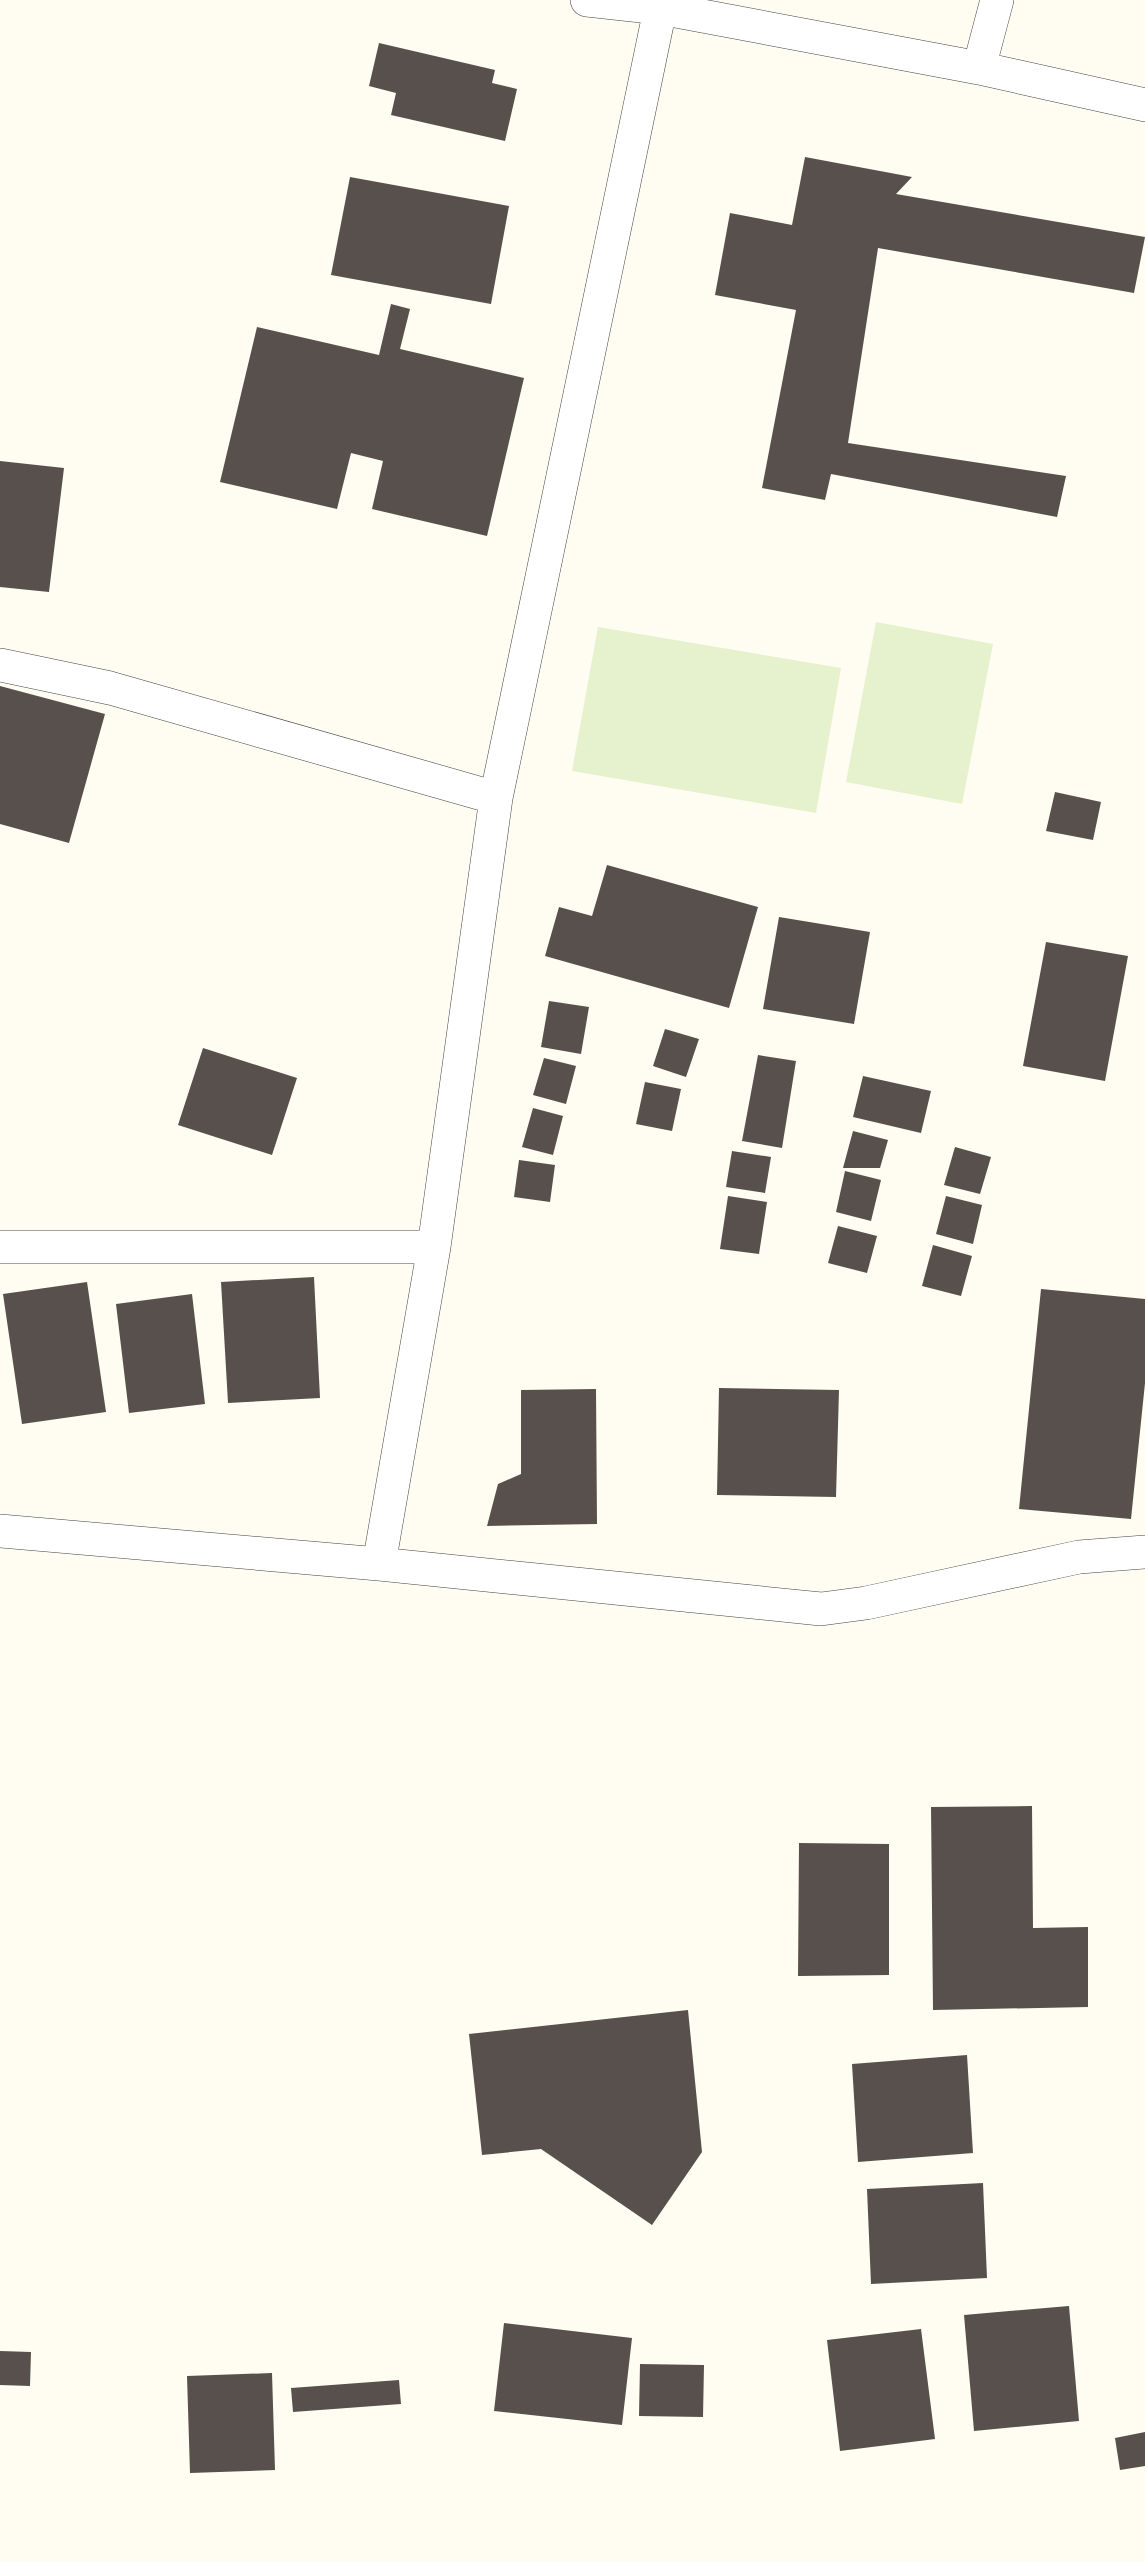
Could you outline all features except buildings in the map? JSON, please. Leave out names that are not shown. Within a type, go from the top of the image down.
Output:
[{"type":"street","points":[[587,0],[661,4],[979,68],[1145,105]]},
{"type":"street","points":[[979,68],[997,0]]},
{"type":"street","points":[[379,1564],[434,1247],[496,798],[661,4]]},
{"type":"street","points":[[0,664],[110,688],[496,798]]},
{"type":"street","points":[[0,1247],[434,1247]]},
{"type":"street","points":[[0,1531],[379,1564],[821,1609],[866,1603],[1079,1557],[1145,1552]]},
{"type":"green space","points":[[876,622],[993,644],[962,804],[846,782]]},
{"type":"green space","points":[[598,627],[841,668],[816,813],[572,771]]}]
